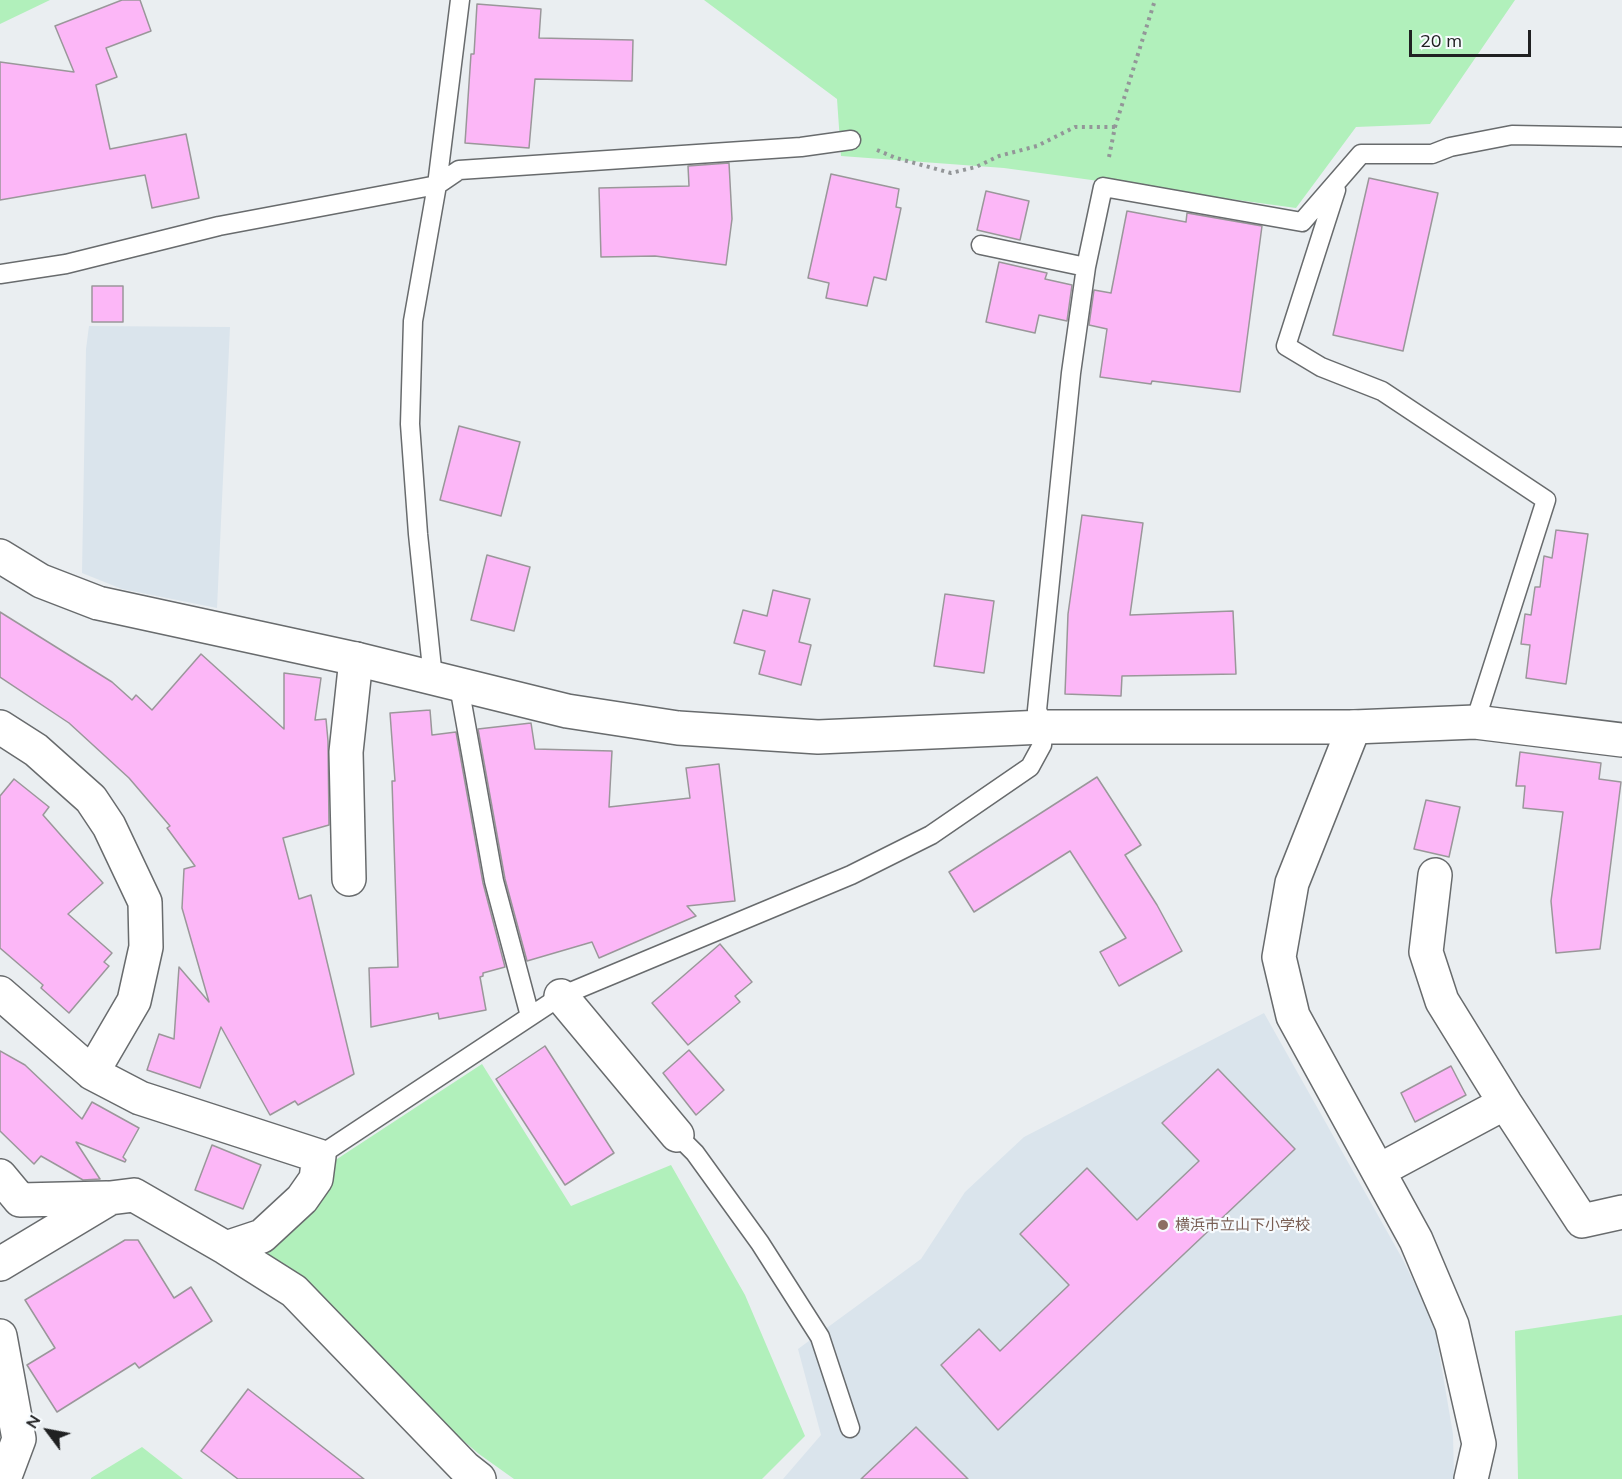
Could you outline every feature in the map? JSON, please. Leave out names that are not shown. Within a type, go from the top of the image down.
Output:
[{"type":"street","points":[[0,556],[41,581],[98,603],[356,659],[567,711],[678,728],[818,737],[1044,727],[1354,728],[1475,722],[1622,740]]},
{"type":"street","points":[[349,879],[346,752],[356,659]]},
{"type":"street","points":[[0,727],[36,750],[91,799],[109,826],[145,902],[146,947],[134,1001],[92,1073]]},
{"type":"street","points":[[1354,728],[1292,883],[1279,957],[1293,1016],[1416,1240],[1452,1325],[1479,1444],[1471,1479]]},
{"type":"street","points":[[1435,875],[1426,952],[1442,1000],[1505,1103],[1582,1221],[1622,1212]]},
{"type":"street","points":[[0,993],[92,1073],[140,1098],[319,1156],[315,1179],[302,1199],[262,1236],[226,1248]]},
{"type":"street","points":[[561,996],[677,1135]]},
{"type":"street","points":[[1378,1171],[1505,1103]]},
{"type":"street","points":[[0,1176],[20,1200],[110,1198],[134,1195],[226,1248],[294,1291],[465,1468],[479,1479]]},
{"type":"street","points":[[0,1264],[110,1198]]},
{"type":"street","points":[[0,1336],[5,1381],[19,1439],[4,1479]]},
{"type":"lane","points":[[460,0],[437,185],[413,321],[410,424],[418,534],[446,682],[494,881],[530,1016]]},
{"type":"lane","points":[[319,1156],[561,996],[851,875],[931,835],[1030,767],[1042,745],[1044,727],[1037,710],[1071,373],[1086,267],[1103,187],[1302,222],[1361,154],[1432,154],[1450,147],[1512,135],[1622,137]]},
{"type":"lane","points":[[0,274],[66,264],[219,226],[437,185],[459,170],[801,147],[851,140]]},
{"type":"lane","points":[[1338,183],[1286,346],[1321,367],[1382,391],[1546,500],[1475,722]]},
{"type":"lane","points":[[981,245],[1086,267]]},
{"type":"lane","points":[[677,1135],[695,1153],[760,1243],[820,1337],[850,1428]]},
{"type":"path","points":[[1103,187],[1115,127],[1155,0]]},
{"type":"path","points":[[851,140],[896,158],[951,173],[976,167],[999,156],[1036,147],[1075,127],[1115,127]]},
{"type":"shaded area","points":[[89,326],[230,327],[217,608],[122,589],[82,573],[86,349]]},
{"type":"shaded area","name":"横浜市立山下小学校","points":[[1264,1013],[1402,1258],[1434,1323],[1453,1434],[1454,1479],[783,1479],[821,1435],[798,1349],[921,1259],[965,1192],[1024,1137]]},
{"type":"green space","points":[[0,0],[50,0],[0,24]]},
{"type":"green space","points":[[704,0],[1515,0],[1430,124],[1356,127],[1296,208],[1004,168],[841,156],[837,99]]},
{"type":"green space","points":[[482,1064],[571,1206],[671,1165],[745,1295],[805,1436],[762,1479],[514,1479],[479,1454],[341,1337],[259,1252],[334,1161]]},
{"type":"green space","points":[[1622,1315],[1622,1479],[1518,1479],[1515,1331]]},
{"type":"green space","points":[[142,1447],[183,1479],[91,1479],[91,1478]]},
{"type":"building","points":[[122,0],[140,0],[151,31],[106,48],[117,77],[96,85],[110,149],[186,134],[199,198],[152,208],[145,175],[0,200],[0,62],[74,72],[55,26]]},
{"type":"building","points":[[477,4],[541,9],[539,38],[633,40],[632,81],[535,79],[529,148],[465,143]]},
{"type":"building","points":[[729,163],[732,219],[726,265],[655,256],[601,257],[599,188],[689,186],[688,166]]},
{"type":"building","points":[[831,174],[899,189],[896,207],[901,208],[886,280],[874,277],[867,306],[826,298],[829,283],[808,278]]},
{"type":"building","points":[[1369,178],[1438,193],[1403,351],[1333,335]]},
{"type":"building","points":[[986,191],[1029,201],[1020,240],[977,230]]},
{"type":"building","points":[[1127,211],[1186,222],[1187,213],[1262,226],[1240,392],[1100,377],[1107,329],[1089,325],[1094,290],[1111,293]]},
{"type":"building","points":[[999,262],[1047,273],[1045,279],[1072,285],[1067,321],[1039,315],[1035,333],[986,322]]},
{"type":"building","points":[[92,286],[123,286],[123,322],[92,322]]},
{"type":"building","points":[[459,426],[520,442],[501,516],[440,500]]},
{"type":"building","points":[[1082,515],[1143,523],[1130,615],[1233,611],[1236,674],[1122,676],[1121,696],[1065,694],[1068,614]]},
{"type":"building","points":[[1556,530],[1588,534],[1566,684],[1526,678],[1530,645],[1521,644],[1525,614],[1531,615],[1535,587],[1540,587],[1544,556],[1552,558]]},
{"type":"building","points":[[487,555],[530,567],[514,631],[471,620]]},
{"type":"building","points":[[773,590],[810,599],[799,642],[811,645],[801,685],[759,674],[765,651],[734,643],[743,610],[767,616]]},
{"type":"building","points":[[945,594],[994,601],[984,673],[934,666]]},
{"type":"building","points":[[0,612],[112,682],[132,700],[136,695],[152,710],[201,654],[284,729],[284,673],[321,678],[315,720],[326,719],[329,825],[283,838],[299,899],[311,895],[354,1074],[298,1105],[295,1101],[270,1115],[221,1027],[200,1088],[147,1070],[159,1034],[174,1039],[179,967],[209,1002],[182,908],[184,869],[195,866],[167,828],[170,826],[129,778],[69,723],[0,677]]},
{"type":"building","points":[[430,710],[432,735],[456,732],[483,883],[505,967],[483,973],[480,977],[486,1010],[439,1019],[438,1013],[371,1027],[369,968],[398,967],[392,781],[395,781],[390,713]]},
{"type":"building","points":[[531,723],[535,749],[612,751],[609,807],[690,798],[686,768],[719,764],[735,901],[687,906],[696,916],[599,958],[592,942],[527,961],[505,879],[478,729]]},
{"type":"building","points":[[1520,752],[1601,763],[1599,779],[1621,782],[1600,949],[1556,953],[1551,901],[1563,812],[1523,808],[1525,786],[1516,786]]},
{"type":"building","points":[[1097,777],[1141,845],[1125,855],[1157,905],[1182,951],[1119,986],[1100,952],[1126,938],[1070,851],[974,912],[949,872]]},
{"type":"building","points":[[14,779],[49,807],[43,815],[103,883],[68,914],[112,953],[104,962],[109,966],[69,1013],[41,988],[43,985],[0,948],[0,796]]},
{"type":"building","points":[[1426,800],[1460,807],[1449,857],[1414,849]]},
{"type":"building","points":[[720,944],[752,982],[735,996],[740,1002],[688,1045],[652,1003]]},
{"type":"building","points":[[545,1046],[614,1153],[565,1185],[496,1079]]},
{"type":"building","points":[[689,1050],[724,1090],[696,1115],[663,1073]]},
{"type":"building","points":[[0,1051],[25,1065],[82,1119],[92,1102],[139,1128],[123,1157],[125,1162],[76,1142],[100,1179],[83,1180],[41,1156],[34,1164],[0,1131]]},
{"type":"building","points":[[1451,1066],[1466,1095],[1415,1122],[1401,1093]]},
{"type":"building","points":[[1218,1069],[1295,1149],[998,1430],[941,1365],[979,1329],[1000,1351],[1069,1285],[1020,1234],[1087,1168],[1137,1220],[1199,1161],[1162,1123]]},
{"type":"building","points":[[212,1145],[261,1165],[243,1209],[195,1190]]},
{"type":"building","points":[[125,1240],[138,1240],[174,1298],[191,1287],[212,1321],[139,1368],[135,1363],[57,1412],[27,1365],[55,1348],[25,1300]]},
{"type":"building","points":[[248,1389],[364,1479],[238,1479],[201,1451]]},
{"type":"building","points":[[916,1427],[968,1479],[861,1479]]},
{"type":"place","name":"横浜市立山下小学校","points":[[1163,1225]]}]
